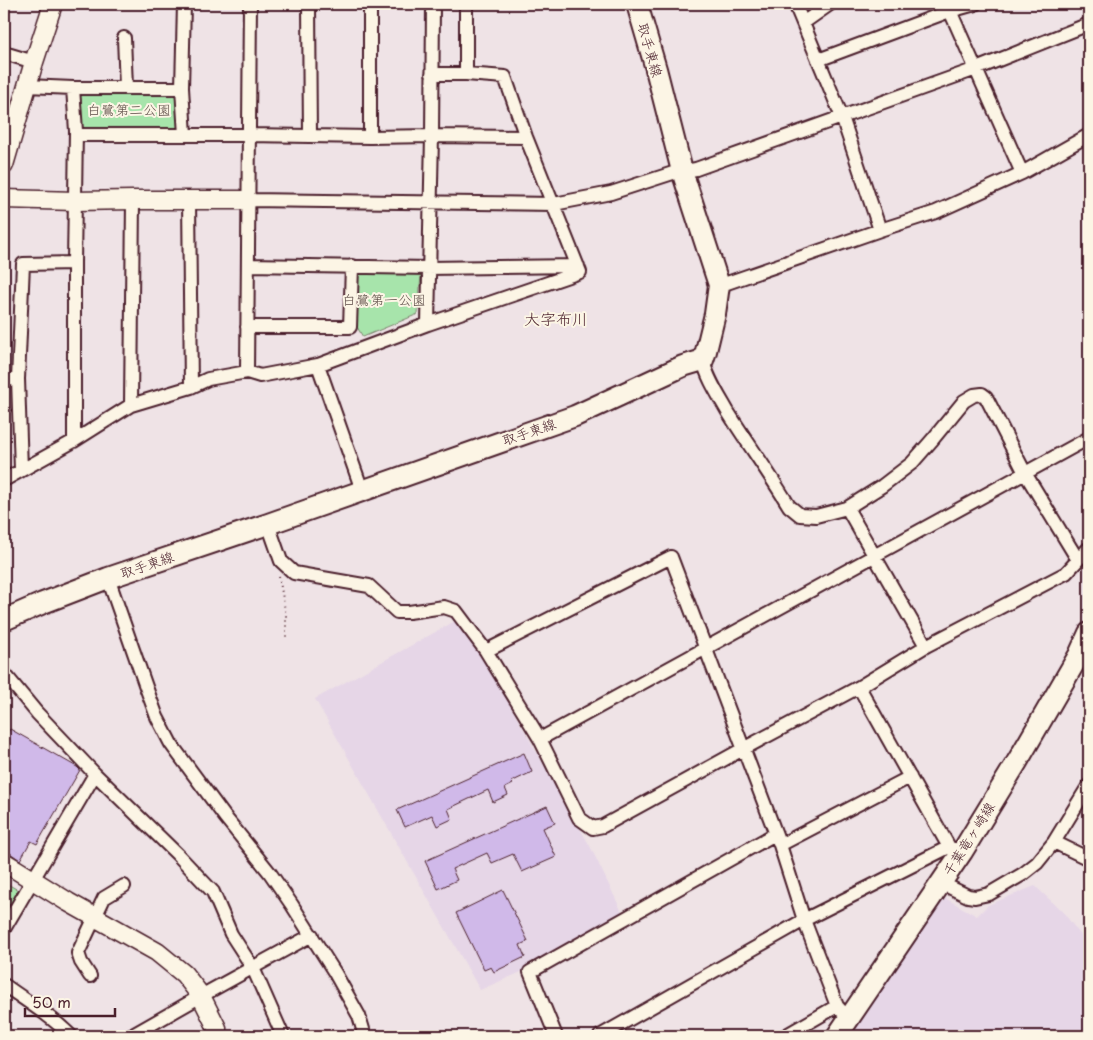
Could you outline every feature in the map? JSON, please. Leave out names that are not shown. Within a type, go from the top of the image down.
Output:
[{"type":"main road","name":"取手東線","points":[[4,620],[108,578],[575,416],[683,366],[703,360],[719,285],[682,171],[637,4]]},
{"type":"main road","name":"千葉竜ヶ崎線","points":[[837,1036],[843,1012],[941,883],[956,850],[1027,745],[1079,655],[1089,633]]},
{"type":"street","points":[[4,164],[53,4]]},
{"type":"street","points":[[184,4],[182,88],[185,135]]},
{"type":"street","points":[[247,372],[250,4]]},
{"type":"street","points":[[309,4],[310,136]]},
{"type":"street","points":[[370,4],[370,137]]},
{"type":"street","points":[[428,324],[433,4]]},
{"type":"street","points":[[466,4],[466,74]]},
{"type":"street","points":[[794,4],[842,118],[880,230]]},
{"type":"street","points":[[803,23],[830,4]]},
{"type":"street","points":[[818,60],[948,8],[975,4]]},
{"type":"street","points":[[948,8],[1022,173]]},
{"type":"street","points":[[4,199],[554,204],[611,193],[673,173],[696,169],[976,69],[1089,24]]},
{"type":"street","points":[[124,38],[126,87]]},
{"type":"street","points":[[4,53],[34,62]]},
{"type":"street","points":[[4,480],[74,441],[131,406],[192,387],[208,379],[247,372],[260,376],[318,365],[428,324],[580,272],[526,137],[505,77],[432,74]]},
{"type":"street","points":[[27,86],[182,88]]},
{"type":"street","points":[[73,88],[76,135],[74,441]]},
{"type":"street","points":[[76,135],[249,134],[370,137],[526,137]]},
{"type":"street","points":[[719,285],[936,212],[1022,173],[1089,135]]},
{"type":"street","points":[[131,406],[133,200]]},
{"type":"street","points":[[189,200],[192,387]]},
{"type":"street","points":[[21,470],[18,379],[23,264],[74,263]]},
{"type":"street","points":[[248,264],[430,268],[578,266]]},
{"type":"street","points":[[247,327],[350,327],[352,266]]},
{"type":"street","points":[[703,360],[704,366],[720,398],[744,438],[789,506],[800,515],[816,516],[847,508],[882,486],[912,463],[964,401],[974,394],[982,394],[986,397],[1025,473],[1078,560]]},
{"type":"street","points":[[318,365],[362,490]]},
{"type":"street","points":[[4,379],[18,379]]},
{"type":"street","points":[[540,739],[1089,438]]},
{"type":"street","points":[[847,508],[926,646]]},
{"type":"street","points":[[268,524],[281,561],[294,573],[369,586],[397,612],[444,608],[456,611],[486,651],[540,739],[579,818],[593,828],[603,826],[859,687],[926,646],[1066,572],[1089,548]]},
{"type":"street","points":[[486,651],[671,557],[778,840],[804,920],[843,1012],[785,1036]]},
{"type":"street","points":[[108,578],[157,716],[171,744],[225,817],[270,873],[312,935],[359,1016],[366,1036]]},
{"type":"street","points":[[4,674],[37,713],[95,774],[213,892],[231,934],[253,968],[283,1036]]},
{"type":"street","points":[[600,1036],[804,920],[956,850],[910,777],[859,687]]},
{"type":"street","points":[[4,929],[95,774]]},
{"type":"street","points":[[556,1036],[530,972],[778,840],[910,777]]},
{"type":"street","points":[[941,883],[968,896],[975,897],[989,894],[1023,874],[1036,863],[1054,842],[1089,785]]},
{"type":"street","points":[[1054,842],[1089,859]]},
{"type":"street","points":[[4,862],[157,952],[184,974],[200,996],[217,1028],[216,1036]]},
{"type":"street","points":[[90,976],[81,962],[78,953],[104,898],[124,886]]},
{"type":"street","points":[[131,1036],[312,935]]},
{"type":"street","points":[[4,985],[34,1005],[71,1036]]},
{"type":"path","points":[[278,571],[286,616],[286,638]]},
{"type":"shaded area","points":[[457,620],[475,644],[590,846],[622,912],[519,973],[480,990],[315,699]]},
{"type":"shaded area","points":[[1035,886],[1063,912],[1089,946],[1089,1036],[848,1036],[943,897],[977,916],[988,905]]},
{"type":"green space","name":"白鷺第二公園","points":[[79,89],[179,91],[181,132],[76,131]]},
{"type":"green space","name":"白鷺第一公園","points":[[358,273],[421,274],[418,314],[363,337],[357,327]]},
{"type":"green space","points":[[4,882],[18,890],[4,915]]},
{"type":"building","points":[[10,729],[80,770],[37,844],[31,841],[20,860],[4,851],[4,739]]},
{"type":"building","points":[[524,753],[532,772],[511,782],[513,784],[505,788],[508,795],[493,802],[488,790],[448,809],[452,819],[437,826],[432,815],[405,827],[397,810]]},
{"type":"building","points":[[547,806],[555,823],[543,828],[556,857],[522,872],[513,854],[492,863],[487,853],[452,869],[457,880],[438,889],[425,861]]},
{"type":"building","points":[[503,890],[528,941],[520,945],[525,957],[494,972],[491,967],[484,970],[456,913]]},
{"type":"district","name":"大字布川","points":[[556,319]]}]
